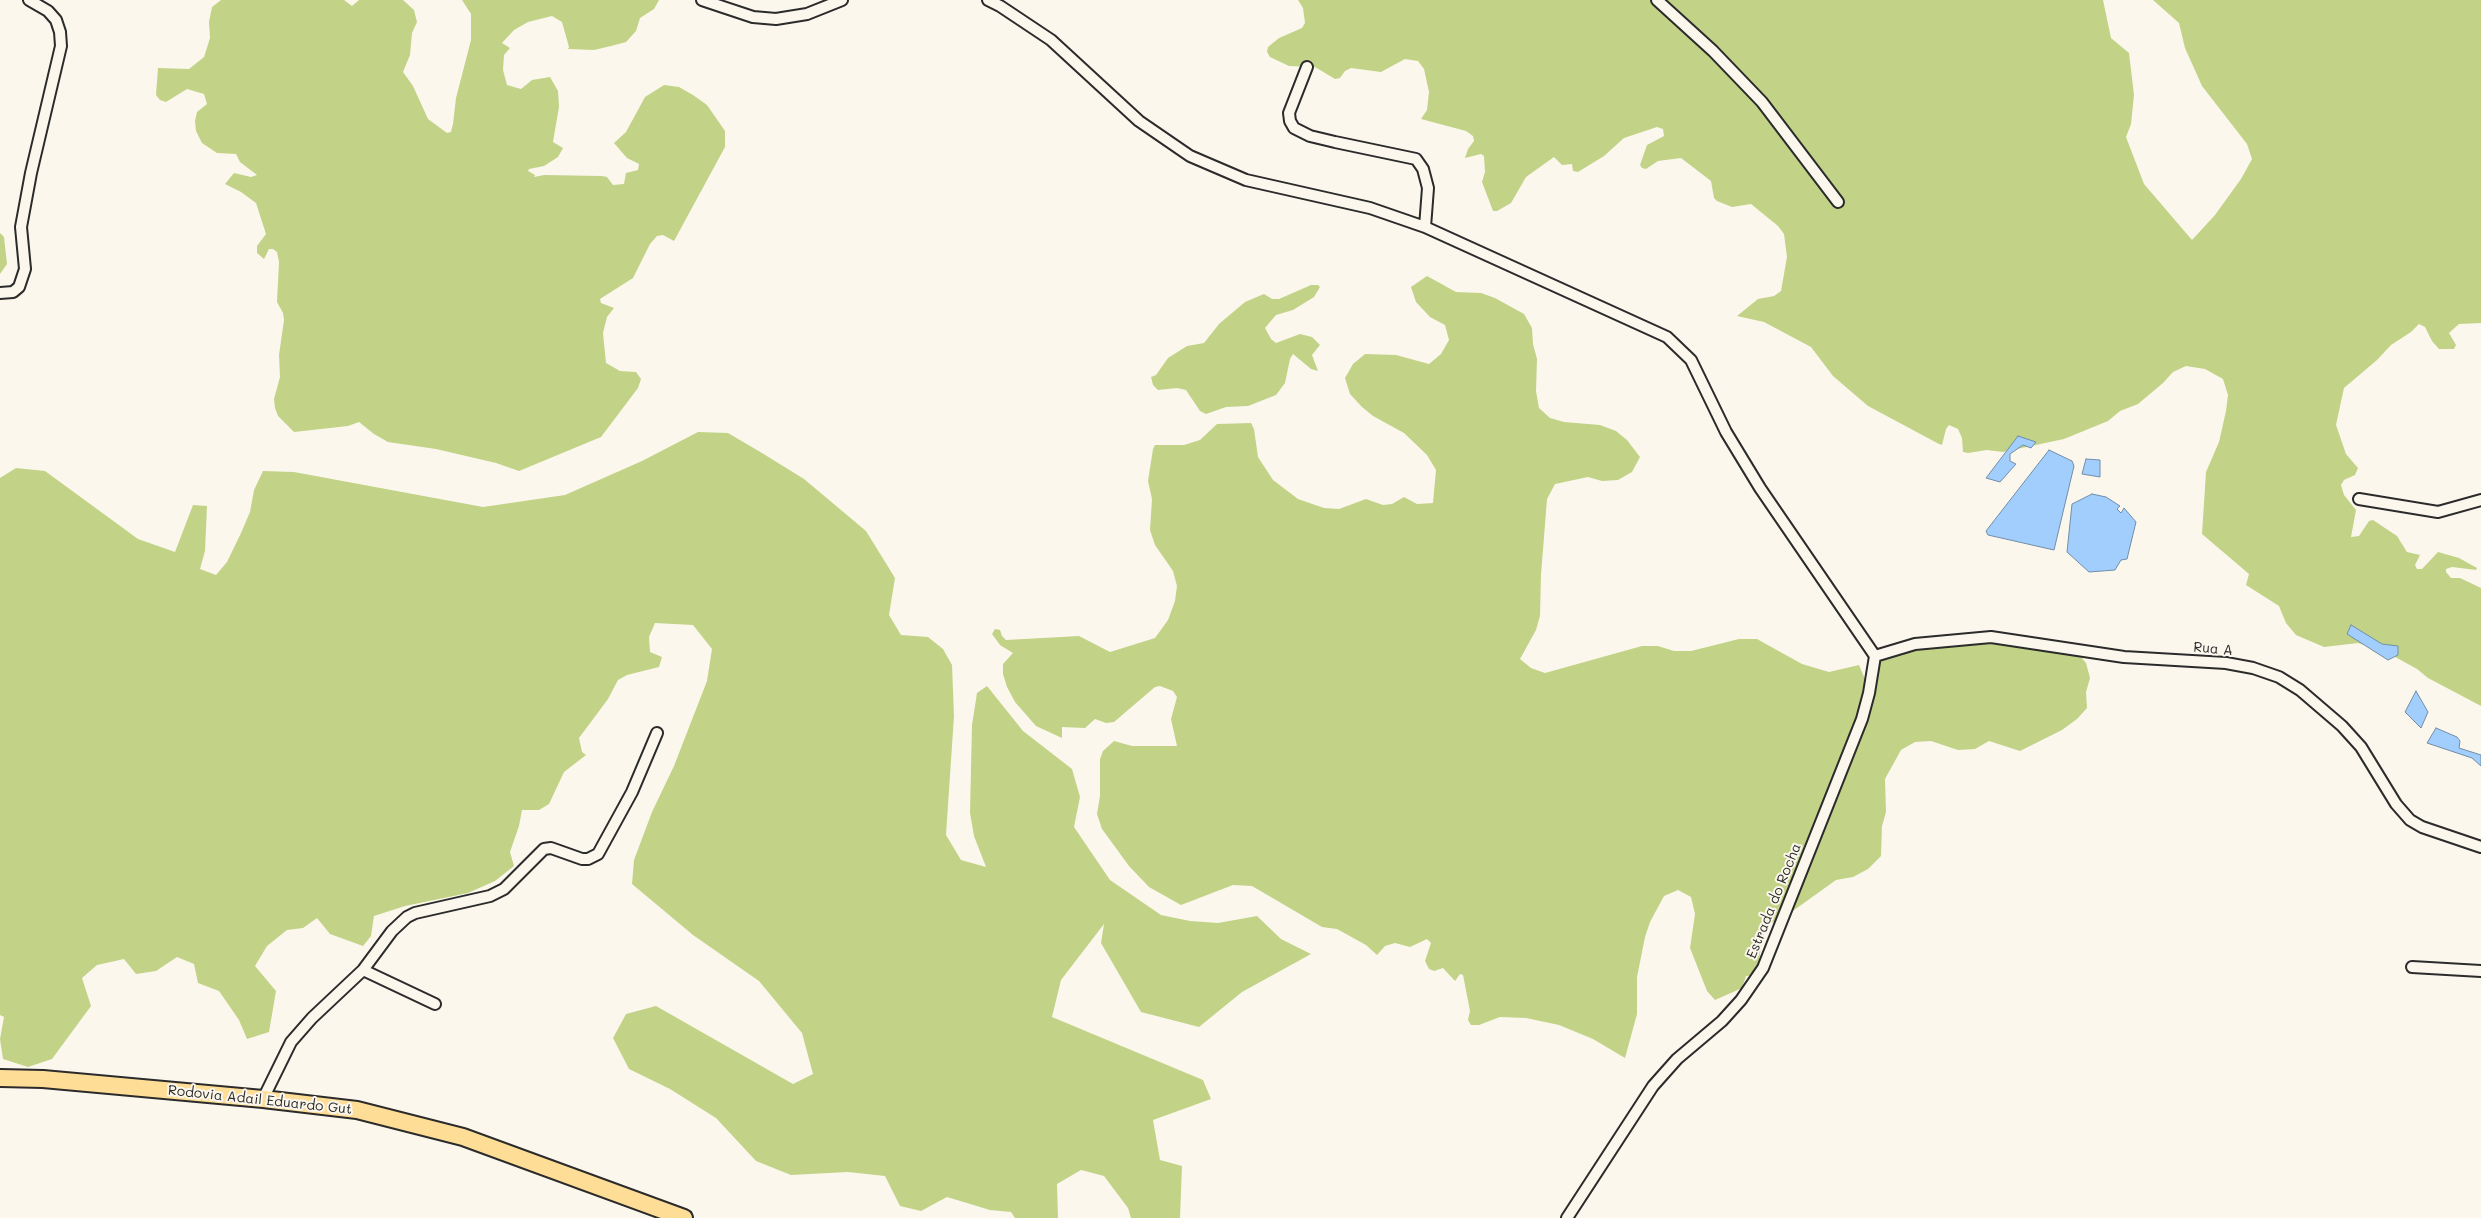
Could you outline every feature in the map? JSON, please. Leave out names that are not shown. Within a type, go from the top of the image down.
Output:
[{"type":"main road","name":"Rodovia Adail Eduardo Gut","points":[[0,1078],[43,1079],[263,1099],[357,1110],[432,1128],[498,1148],[684,1218]]},
{"type":"street","points":[[0,293],[13,292],[19,287],[25,269],[22,226],[30,172],[61,46],[60,32],[56,20],[48,11],[29,0]]},
{"type":"street","points":[[702,0],[753,17],[776,19],[807,14],[842,0]]},
{"type":"street","points":[[988,0],[1051,40],[1139,121],[1190,156],[1246,180],[1370,208],[1425,227],[1668,337],[1691,360],[1726,432],[1760,488],[1874,656]]},
{"type":"street","points":[[1657,0],[1713,51],[1762,102],[1838,202]]},
{"type":"street","points":[[1307,68],[1289,113],[1290,121],[1294,128],[1310,136],[1416,159],[1423,169],[1428,188],[1425,227]]},
{"type":"street","points":[[2359,499],[2438,512],[2481,500]]},
{"type":"street","name":"Rua A","points":[[1874,656],[1915,644],[1991,637],[2124,657],[2226,663],[2253,668],[2279,677],[2300,690],[2342,726],[2361,748],[2396,804],[2410,820],[2422,827],[2481,847]]},
{"type":"street","name":"Estrada do Rocha","points":[[1567,1218],[1653,1086],[1677,1059],[1722,1020],[1741,1000],[1763,968],[1862,719],[1869,694],[1874,656]]},
{"type":"street","points":[[263,1099],[291,1042],[312,1018],[363,970],[392,931],[407,917],[415,912],[490,896],[504,889],[544,849],[551,848],[582,859],[588,859],[598,854],[632,792],[657,733]]},
{"type":"street","points":[[2412,967],[2481,971]]},
{"type":"street","points":[[363,970],[435,1004]]},
{"type":"green space","points":[[221,0],[344,0],[352,6],[359,0],[403,0],[414,10],[417,22],[412,33],[410,55],[403,72],[413,86],[428,119],[447,133],[451,132],[456,98],[471,40],[471,14],[462,0],[659,0],[654,9],[640,18],[636,31],[626,42],[594,50],[568,49],[562,22],[552,16],[528,22],[514,30],[502,43],[510,48],[504,55],[503,70],[507,85],[521,89],[532,80],[550,77],[558,91],[559,107],[553,142],[563,148],[558,157],[544,166],[529,169],[528,171],[535,175],[534,177],[544,175],[602,176],[607,177],[613,185],[624,184],[626,173],[638,170],[639,164],[627,158],[614,143],[626,132],[645,97],[664,85],[679,87],[707,105],[725,131],[725,147],[674,241],[663,235],[657,236],[650,244],[633,278],[600,299],[601,303],[614,308],[607,317],[603,333],[606,363],[620,371],[636,372],[641,379],[638,388],[601,437],[519,471],[496,463],[436,449],[388,442],[359,422],[348,426],[294,432],[278,416],[274,399],[280,377],[279,355],[284,320],[283,313],[277,302],[279,262],[277,252],[269,249],[264,259],[257,253],[257,246],[266,234],[256,203],[241,192],[225,184],[234,173],[251,177],[257,175],[240,162],[236,154],[217,153],[202,143],[196,131],[195,121],[197,112],[207,104],[204,94],[187,89],[166,102],[160,100],[156,95],[158,68],[189,69],[204,57],[210,38],[209,22],[212,7]]},
{"type":"green space","points":[[1298,0],[2103,0],[2111,38],[2129,53],[2134,95],[2131,124],[2126,137],[2144,184],[2192,240],[2215,215],[2241,179],[2252,159],[2247,144],[2202,86],[2185,48],[2179,23],[2153,0],[2481,0],[2481,323],[2459,324],[2449,333],[2456,345],[2454,349],[2439,349],[2432,341],[2425,327],[2419,324],[2411,332],[2391,345],[2377,360],[2344,388],[2336,425],[2346,454],[2358,468],[2355,475],[2344,480],[2341,485],[2344,495],[2356,510],[2351,537],[2359,536],[2369,521],[2373,520],[2397,536],[2407,552],[2420,555],[2415,565],[2417,569],[2422,569],[2438,552],[2459,558],[2477,568],[2476,570],[2452,567],[2446,569],[2446,572],[2451,578],[2460,578],[2481,588],[2481,706],[2428,678],[2417,669],[2388,653],[2358,643],[2324,647],[2296,635],[2286,623],[2279,606],[2246,585],[2249,574],[2202,534],[2206,472],[2219,442],[2226,411],[2228,395],[2223,379],[2205,369],[2186,366],[2173,372],[2138,404],[2120,411],[2108,421],[2064,439],[2003,452],[1987,450],[1968,453],[1963,452],[1962,438],[1958,429],[1949,425],[1946,429],[1942,445],[1939,444],[1868,406],[1833,376],[1811,347],[1764,322],[1737,316],[1758,299],[1774,296],[1781,291],[1787,257],[1784,234],[1778,226],[1751,204],[1732,207],[1717,201],[1714,198],[1711,181],[1681,158],[1658,161],[1646,169],[1642,168],[1640,165],[1647,145],[1664,136],[1663,129],[1657,127],[1624,138],[1604,156],[1578,172],[1573,171],[1572,164],[1562,165],[1554,157],[1526,177],[1511,203],[1497,211],[1493,211],[1482,182],[1485,172],[1484,156],[1481,154],[1465,158],[1468,149],[1474,141],[1473,136],[1466,131],[1421,119],[1427,110],[1429,92],[1424,69],[1418,61],[1405,59],[1381,72],[1351,68],[1345,71],[1340,78],[1335,79],[1315,67],[1289,66],[1270,57],[1267,52],[1268,47],[1279,38],[1302,28],[1305,23],[1303,8]]},
{"type":"green space","points":[[0,233],[4,237],[7,264],[0,274]]},
{"type":"green space","points":[[1427,276],[1456,292],[1481,293],[1495,298],[1524,314],[1532,328],[1533,344],[1537,359],[1536,391],[1539,408],[1550,418],[1564,422],[1600,425],[1616,431],[1627,440],[1640,457],[1632,472],[1618,480],[1602,481],[1588,477],[1555,484],[1547,499],[1540,616],[1536,630],[1520,659],[1531,668],[1545,673],[1642,646],[1658,646],[1674,651],[1691,651],[1739,639],[1757,639],[1802,664],[1829,672],[1859,665],[1865,679],[1880,661],[1892,652],[1910,644],[1991,641],[2076,651],[2086,663],[2090,678],[2086,692],[2087,708],[2077,719],[2062,730],[2020,751],[1989,741],[1975,749],[1958,750],[1931,741],[1915,742],[1901,750],[1885,779],[1886,812],[1882,826],[1881,856],[1868,869],[1853,877],[1836,880],[1783,918],[1767,925],[1762,940],[1757,975],[1746,976],[1742,988],[1715,1000],[1707,991],[1690,948],[1695,914],[1691,897],[1678,890],[1664,896],[1650,922],[1645,937],[1637,977],[1637,1014],[1625,1058],[1593,1039],[1559,1025],[1526,1018],[1500,1017],[1479,1025],[1471,1025],[1468,1020],[1470,1011],[1463,975],[1460,974],[1455,981],[1443,968],[1434,971],[1429,969],[1425,961],[1431,943],[1427,939],[1410,947],[1395,943],[1385,946],[1377,955],[1366,945],[1337,929],[1322,927],[1252,886],[1233,885],[1181,905],[1149,887],[1129,866],[1102,829],[1097,814],[1100,796],[1100,759],[1103,751],[1114,741],[1132,746],[1177,746],[1171,719],[1177,697],[1173,691],[1160,686],[1155,687],[1114,722],[1106,723],[1095,719],[1085,728],[1062,727],[1062,738],[1036,726],[1015,702],[1003,674],[1003,664],[1013,653],[1000,645],[992,634],[995,629],[1000,630],[1006,640],[1079,636],[1110,652],[1155,638],[1168,620],[1175,601],[1177,586],[1173,571],[1155,545],[1150,530],[1152,499],[1148,481],[1153,449],[1155,445],[1184,445],[1200,440],[1217,424],[1251,423],[1254,429],[1258,457],[1273,480],[1298,499],[1324,508],[1339,509],[1366,499],[1383,505],[1392,504],[1404,497],[1417,504],[1433,503],[1436,470],[1427,455],[1404,433],[1373,416],[1362,407],[1350,394],[1345,378],[1353,364],[1365,354],[1396,355],[1429,364],[1441,354],[1449,340],[1445,325],[1430,317],[1416,302],[1411,287]]},
{"type":"green space","points":[[1311,285],[1318,285],[1320,287],[1314,297],[1293,310],[1276,315],[1265,328],[1271,339],[1276,343],[1300,334],[1312,337],[1320,345],[1312,355],[1318,371],[1311,369],[1293,354],[1290,359],[1285,383],[1276,395],[1248,406],[1226,407],[1206,414],[1200,411],[1186,390],[1177,388],[1158,390],[1153,385],[1151,377],[1156,375],[1168,358],[1187,346],[1204,343],[1219,324],[1245,302],[1264,294],[1272,299],[1279,299]]},
{"type":"green space","points":[[698,432],[728,433],[762,453],[804,479],[866,531],[895,578],[889,615],[901,635],[928,637],[943,649],[952,665],[954,716],[946,835],[961,860],[986,867],[974,836],[970,813],[972,725],[977,693],[987,686],[1023,731],[1072,769],[1080,797],[1074,827],[1110,880],[1161,915],[1190,921],[1218,923],[1257,916],[1281,939],[1311,954],[1242,992],[1199,1027],[1141,1012],[1101,943],[1104,924],[1061,980],[1052,1017],[1203,1080],[1211,1099],[1153,1120],[1160,1160],[1182,1166],[1180,1218],[1131,1218],[1128,1208],[1104,1176],[1081,1170],[1057,1184],[1058,1218],[1015,1218],[1011,1212],[990,1210],[947,1197],[921,1211],[900,1206],[885,1176],[848,1172],[791,1175],[756,1161],[716,1118],[670,1089],[629,1069],[613,1038],[626,1014],[656,1006],[793,1084],[813,1074],[802,1033],[759,981],[693,935],[632,884],[634,860],[652,812],[674,766],[707,681],[712,649],[693,625],[655,623],[649,637],[650,652],[662,657],[659,667],[627,675],[618,680],[608,699],[579,738],[582,752],[586,755],[564,772],[549,804],[539,810],[522,810],[519,826],[510,852],[514,866],[495,881],[468,893],[405,906],[374,916],[371,936],[363,946],[330,934],[317,918],[303,928],[287,930],[267,946],[255,966],[276,991],[269,1032],[247,1039],[239,1020],[219,991],[198,983],[194,964],[177,957],[156,971],[136,974],[124,959],[97,965],[82,978],[91,1006],[52,1059],[28,1067],[3,1059],[0,1039],[4,1017],[0,1015],[0,478],[16,468],[45,471],[138,539],[175,552],[193,505],[207,506],[205,551],[200,569],[216,575],[227,562],[241,533],[250,512],[254,490],[263,471],[294,472],[483,507],[565,495],[642,461]]},
{"type":"water","points":[[2018,436],[2036,442],[2031,448],[2023,445],[2010,454],[2010,461],[2016,464],[2000,482],[1986,478]]},
{"type":"water","points":[[2049,450],[2072,461],[2074,466],[2054,550],[1988,535],[1986,531]]},
{"type":"water","points":[[2086,459],[2100,460],[2100,477],[2082,474]]},
{"type":"water","points":[[2092,494],[2106,497],[2120,506],[2117,509],[2121,513],[2124,508],[2136,522],[2127,559],[2121,560],[2115,570],[2089,572],[2067,552],[2072,504]]},
{"type":"water","points":[[2351,625],[2382,644],[2398,646],[2398,655],[2388,660],[2347,634]]},
{"type":"water","points":[[2416,691],[2428,712],[2421,728],[2405,712]]},
{"type":"water","points":[[2436,728],[2457,737],[2460,741],[2459,748],[2481,755],[2481,766],[2472,758],[2427,743]]}]
